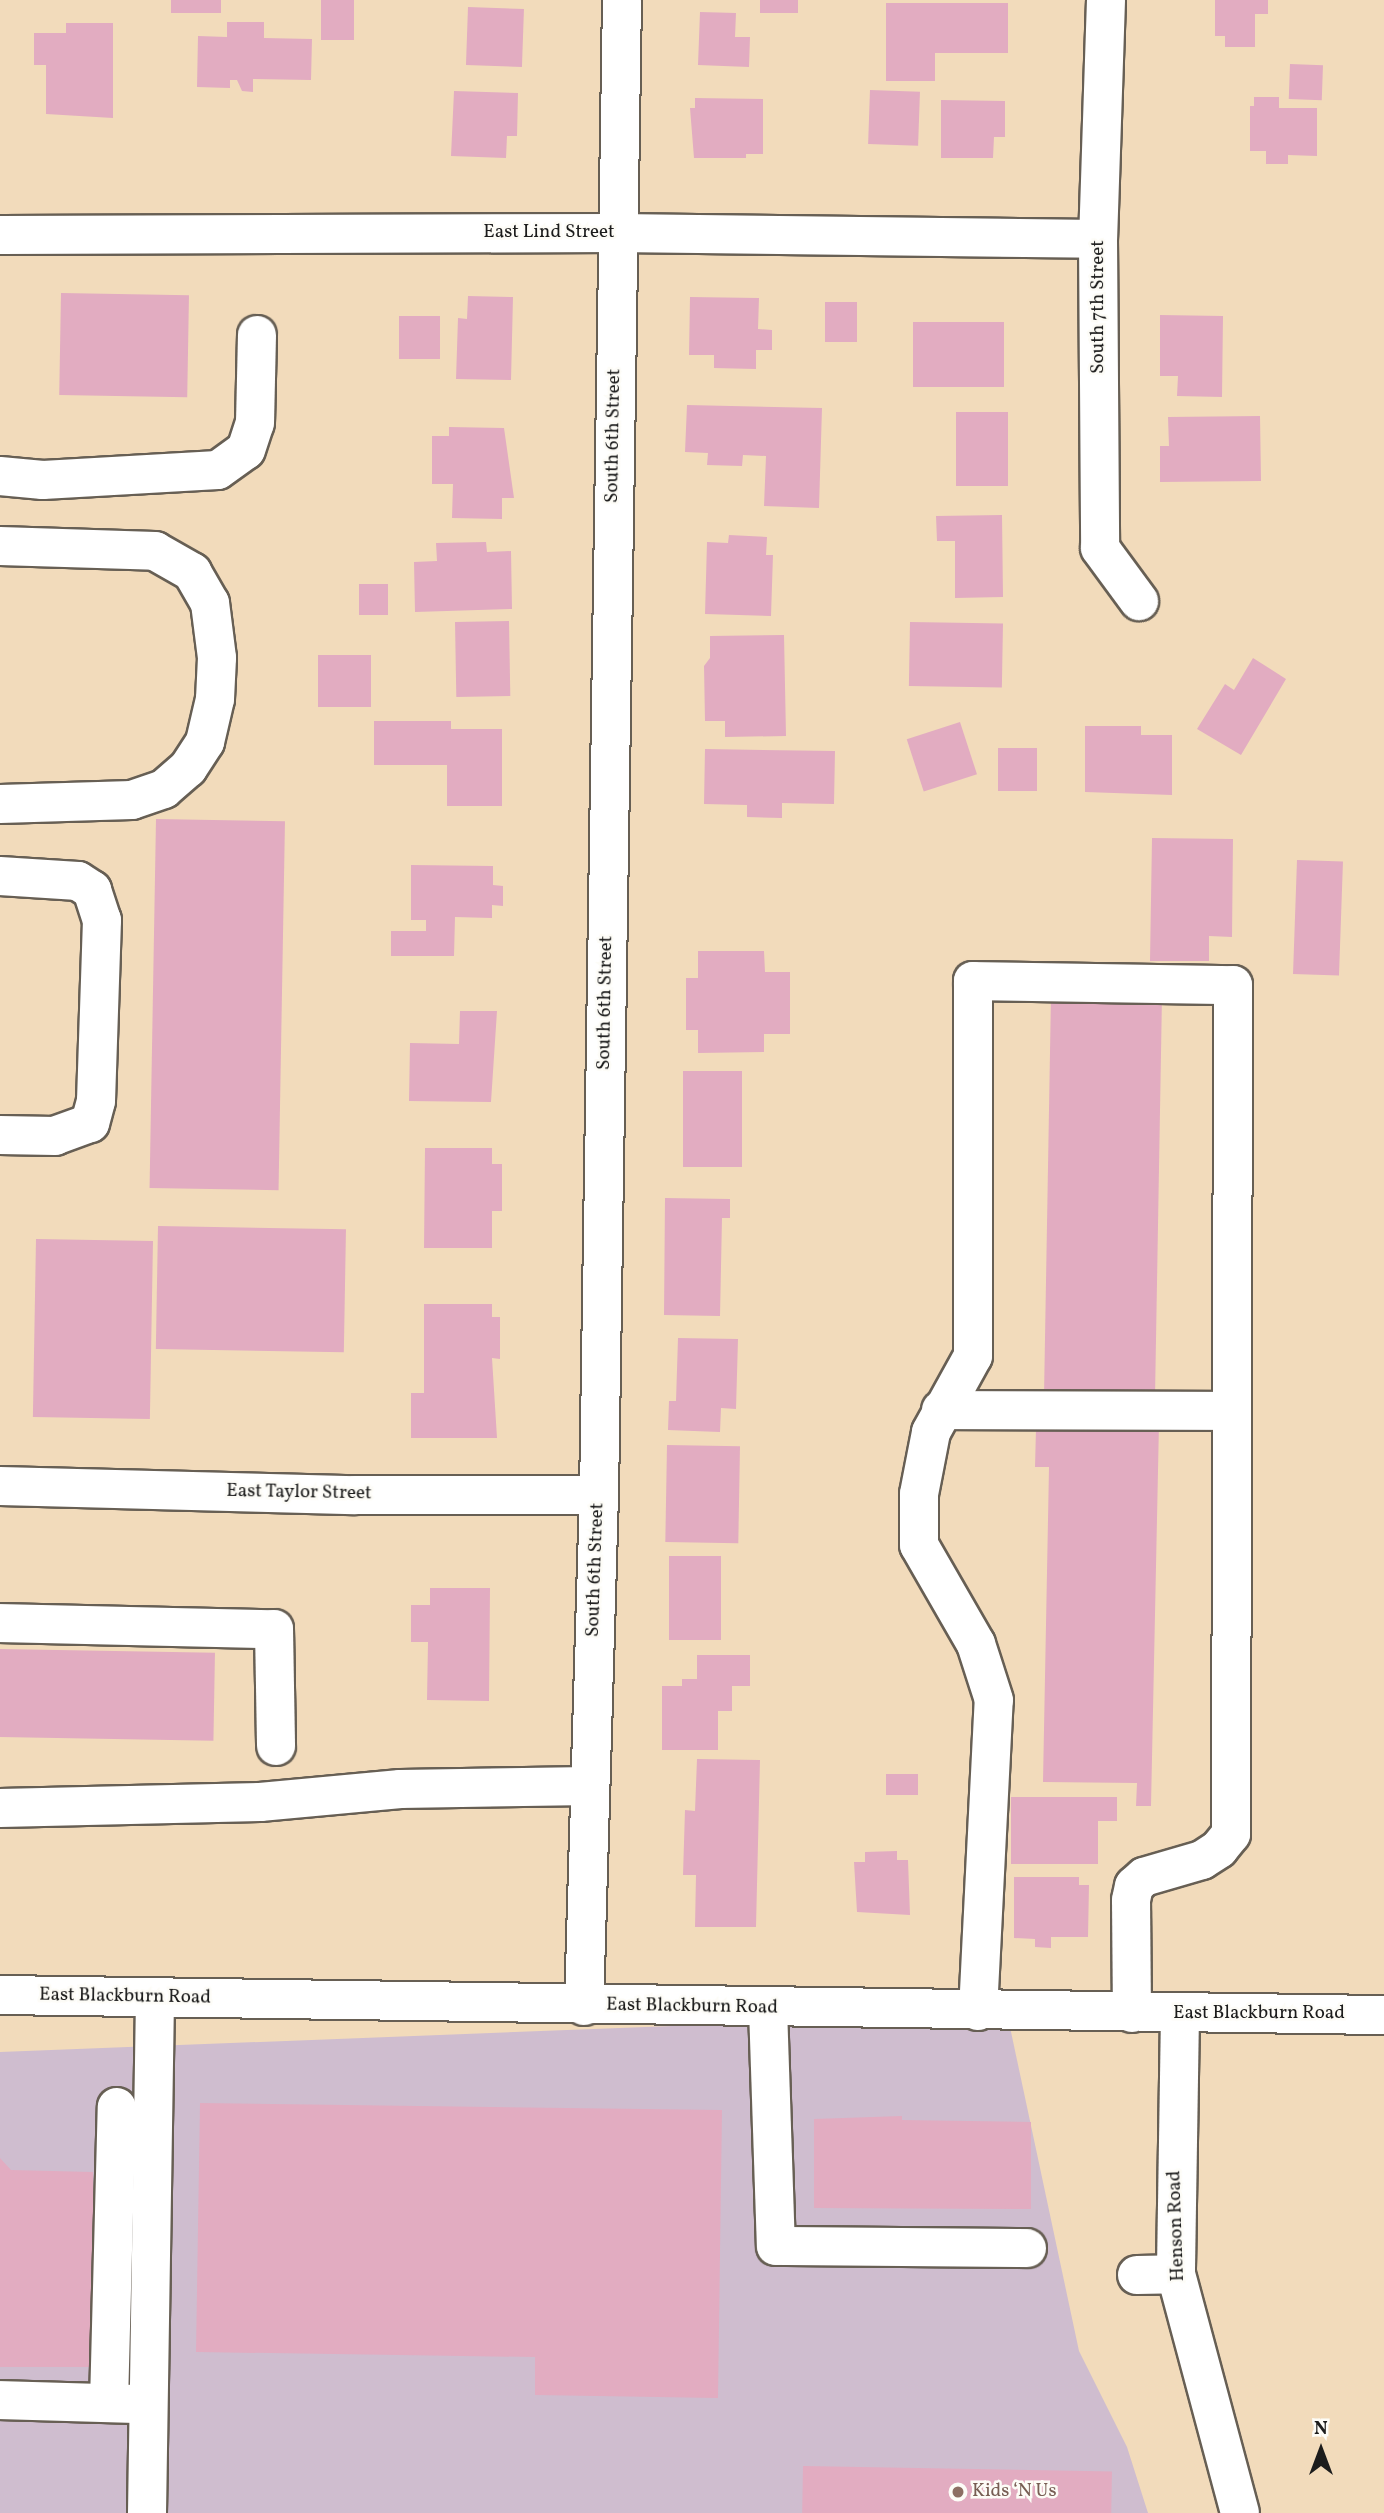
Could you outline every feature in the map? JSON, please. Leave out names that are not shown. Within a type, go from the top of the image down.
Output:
[{"type":"street","name":"South 6th Street","points":[[584,2006],[599,1495],[622,0]]},
{"type":"street","name":"South 7th Street","points":[[1106,0],[1098,239],[1100,548],[1139,601]]},
{"type":"street","name":"East Lind Street","points":[[0,235],[617,233],[1098,239]]},
{"type":"street","points":[[0,235],[0,242]]},
{"type":"street","points":[[0,476],[43,480],[218,470],[246,450],[255,423],[257,335]]},
{"type":"street","points":[[0,546],[155,551],[192,572],[198,582],[210,603],[217,658],[215,699],[205,742],[188,768],[164,789],[132,800],[0,804]]},
{"type":"street","points":[[0,876],[78,881],[92,890],[102,920],[96,1101],[90,1123],[55,1136],[0,1135]]},
{"type":"street","points":[[978,2011],[994,1699],[976,1644],[919,1545],[919,1494],[931,1432],[973,1356],[973,981],[1233,985],[1231,1834],[1202,1860],[1144,1877],[1135,1886],[1130,1900],[1132,2013]]},
{"type":"street","points":[[941,1410],[1232,1411]]},
{"type":"street","name":"East Taylor Street","points":[[0,1486],[355,1495],[599,1495]]},
{"type":"street","points":[[0,1623],[274,1629],[276,1746]]},
{"type":"street","points":[[0,1808],[260,1802],[400,1789],[590,1786]]},
{"type":"street","name":"East Blackburn Road","points":[[0,1995],[584,2006],[1384,2015]]},
{"type":"street","points":[[147,2513],[155,1998]]},
{"type":"street","points":[[768,2008],[776,2246],[1027,2248]]},
{"type":"street","name":"Henson Road","points":[[1180,2014],[1176,2274],[1240,2513]]},
{"type":"street","points":[[109,2403],[117,2107]]},
{"type":"street","points":[[1137,2275],[1176,2274]]},
{"type":"street","points":[[0,2400],[149,2404]]},
{"type":"shaded area","points":[[1007,2013],[1079,2351],[1127,2447],[1148,2513],[0,2513],[0,2052]]},
{"type":"building","points":[[171,0],[221,0],[221,13],[171,13]]},
{"type":"building","points":[[321,0],[354,0],[354,40],[321,40]]},
{"type":"building","points":[[760,0],[798,0],[798,13],[760,13]]},
{"type":"building","points":[[1215,0],[1268,0],[1268,14],[1255,14],[1255,47],[1225,47],[1225,36],[1215,36]]},
{"type":"building","points":[[886,3],[1008,3],[1008,53],[935,53],[935,81],[886,81]]},
{"type":"building","points":[[468,7],[524,9],[522,67],[466,65]]},
{"type":"building","points":[[700,12],[736,13],[735,37],[750,37],[749,67],[698,65]]},
{"type":"building","points":[[227,22],[264,22],[264,38],[312,39],[311,80],[253,79],[253,92],[242,91],[237,80],[230,80],[230,88],[197,87],[198,36],[227,37]]},
{"type":"building","points":[[66,23],[113,23],[113,118],[46,114],[46,65],[34,65],[34,33],[66,33]]},
{"type":"building","points":[[1290,64],[1323,65],[1322,100],[1289,99]]},
{"type":"building","points":[[870,90],[920,92],[918,146],[868,144]]},
{"type":"building","points":[[454,91],[518,93],[517,136],[507,136],[506,158],[451,156]]},
{"type":"building","points":[[1254,97],[1279,97],[1279,108],[1317,108],[1317,156],[1288,155],[1288,164],[1266,164],[1266,151],[1250,151],[1250,106],[1254,106]]},
{"type":"building","points":[[695,98],[763,99],[763,154],[746,154],[746,158],[694,158],[690,108],[695,108]]},
{"type":"building","points":[[941,100],[1005,101],[1005,137],[994,137],[993,158],[941,158]]},
{"type":"building","points":[[61,293],[189,295],[187,397],[59,395]]},
{"type":"building","points":[[468,296],[513,297],[511,380],[456,379],[458,318],[467,319]]},
{"type":"building","points":[[690,297],[759,298],[758,329],[772,330],[772,350],[756,350],[756,369],[714,368],[714,355],[689,355]]},
{"type":"building","points":[[825,302],[857,302],[857,342],[825,342]]},
{"type":"building","points":[[1160,315],[1223,316],[1222,397],[1177,396],[1178,376],[1160,376]]},
{"type":"building","points":[[399,316],[440,316],[440,359],[399,359]]},
{"type":"building","points":[[913,322],[1004,322],[1004,387],[913,387]]},
{"type":"building","points":[[687,405],[822,408],[819,508],[764,506],[766,456],[743,455],[742,466],[707,465],[708,453],[685,452]]},
{"type":"building","points":[[956,412],[1008,412],[1008,486],[956,486]]},
{"type":"building","points":[[1260,416],[1261,481],[1160,482],[1160,446],[1169,446],[1168,417]]},
{"type":"building","points":[[449,427],[504,428],[514,498],[502,498],[502,519],[452,518],[453,484],[432,484],[432,436],[449,436]]},
{"type":"building","points":[[1002,515],[1003,597],[955,598],[955,541],[937,541],[936,516]]},
{"type":"building","points":[[729,535],[767,537],[766,555],[773,555],[771,616],[705,614],[707,542],[728,543]]},
{"type":"building","points":[[486,542],[487,552],[511,551],[512,609],[415,612],[414,562],[437,561],[436,543]]},
{"type":"building","points":[[359,584],[388,584],[388,615],[359,615]]},
{"type":"building","points":[[509,621],[510,696],[456,697],[455,622]]},
{"type":"building","points":[[910,622],[1003,624],[1002,688],[909,686]]},
{"type":"building","points":[[784,635],[786,736],[725,737],[725,721],[705,721],[704,666],[710,658],[710,636]]},
{"type":"building","points":[[318,655],[371,655],[371,707],[318,707]]},
{"type":"building","points":[[1253,658],[1286,679],[1241,755],[1197,729],[1225,684],[1234,690]]},
{"type":"building","points":[[374,721],[451,721],[451,729],[502,729],[502,806],[447,806],[447,765],[374,765]]},
{"type":"building","points":[[960,722],[977,774],[924,792],[907,739]]},
{"type":"building","points":[[1085,726],[1141,726],[1141,735],[1172,735],[1172,795],[1085,792]]},
{"type":"building","points":[[998,748],[1037,748],[1037,791],[998,791]]},
{"type":"building","points":[[705,749],[835,751],[834,804],[782,803],[782,818],[747,817],[747,805],[704,804]]},
{"type":"building","points":[[156,819],[285,821],[279,1190],[150,1188]]},
{"type":"building","points":[[1152,838],[1233,839],[1232,937],[1209,936],[1209,961],[1150,961]]},
{"type":"building","points":[[1297,860],[1343,862],[1339,976],[1293,974]]},
{"type":"building","points":[[411,865],[493,866],[493,885],[503,886],[503,906],[492,905],[492,918],[455,917],[454,956],[391,956],[391,931],[426,931],[426,920],[411,920]]},
{"type":"building","points":[[698,951],[764,951],[765,972],[790,972],[790,1034],[764,1034],[764,1052],[698,1053],[698,1030],[686,1030],[686,978],[698,978]]},
{"type":"building","points":[[1051,995],[1162,997],[1155,1394],[1044,1392]]},
{"type":"building","points":[[460,1011],[497,1011],[491,1102],[409,1101],[410,1043],[459,1044]]},
{"type":"building","points":[[683,1071],[742,1071],[742,1167],[683,1167]]},
{"type":"building","points":[[425,1148],[492,1148],[492,1164],[502,1164],[502,1211],[492,1211],[492,1248],[424,1248]]},
{"type":"building","points":[[665,1198],[730,1199],[730,1218],[722,1218],[720,1316],[664,1315]]},
{"type":"building","points":[[158,1226],[346,1229],[344,1352],[156,1349]]},
{"type":"building","points":[[36,1239],[153,1241],[150,1419],[33,1417]]},
{"type":"building","points":[[424,1304],[492,1304],[492,1317],[500,1317],[500,1359],[492,1358],[497,1438],[411,1438],[411,1393],[424,1393]]},
{"type":"building","points":[[678,1338],[738,1339],[736,1409],[721,1408],[720,1432],[668,1430],[669,1401],[676,1401]]},
{"type":"building","points":[[1159,1423],[1151,1806],[1136,1806],[1137,1783],[1043,1782],[1049,1467],[1035,1467],[1036,1429]]},
{"type":"building","points":[[667,1445],[740,1446],[738,1543],[665,1542]]},
{"type":"building","points":[[669,1556],[721,1556],[721,1640],[669,1640]]},
{"type":"building","points":[[430,1588],[490,1588],[489,1701],[427,1700],[428,1642],[411,1642],[411,1605],[430,1605]]},
{"type":"building","points":[[0,1649],[215,1653],[213,1741],[0,1737]]},
{"type":"building","points":[[697,1655],[750,1655],[750,1686],[732,1686],[732,1711],[718,1711],[718,1750],[662,1750],[662,1686],[682,1686],[682,1679],[697,1679]]},
{"type":"building","points":[[697,1759],[760,1760],[756,1927],[695,1927],[696,1875],[683,1875],[685,1810],[695,1811]]},
{"type":"building","points":[[886,1774],[918,1774],[918,1795],[886,1795]]},
{"type":"building","points":[[1011,1797],[1117,1797],[1117,1821],[1098,1821],[1098,1864],[1011,1864]]},
{"type":"building","points":[[897,1851],[897,1860],[908,1860],[910,1915],[857,1912],[854,1862],[865,1862],[865,1852]]},
{"type":"building","points":[[1014,1877],[1079,1877],[1079,1885],[1089,1885],[1088,1937],[1051,1937],[1051,1948],[1035,1947],[1035,1939],[1014,1938]]},
{"type":"building","points":[[200,2103],[722,2110],[718,2398],[535,2395],[535,2357],[196,2352]]},
{"type":"building","points":[[902,2116],[902,2120],[1031,2122],[1031,2209],[814,2208],[814,2119]]},
{"type":"building","points":[[0,2158],[11,2170],[93,2172],[93,2367],[0,2367]]},
{"type":"building","name":"Kids ‘N Us","points":[[803,2466],[1112,2471],[1111,2513],[802,2513]]},
{"type":"place","name":"Kids ‘N Us","points":[[958,2492]]}]
